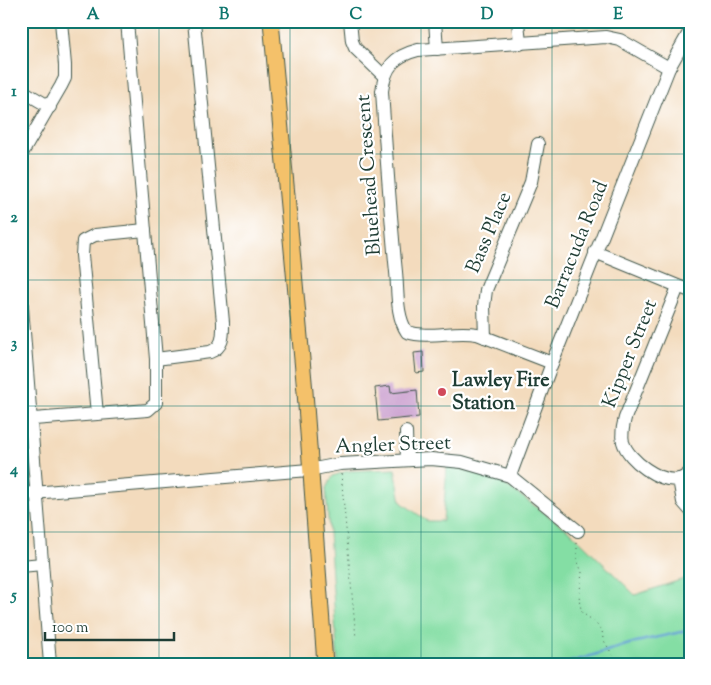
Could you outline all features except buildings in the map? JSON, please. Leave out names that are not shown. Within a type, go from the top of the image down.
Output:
[{"type":"main road","points":[[271,21],[305,392],[309,470],[325,664]]},
{"type":"street","points":[[21,156],[65,78],[61,21]]},
{"type":"street","points":[[26,420],[148,410],[154,407],[156,403],[156,359],[126,21]]},
{"type":"street","points":[[156,359],[217,350],[223,337],[194,21]]},
{"type":"street","points":[[350,21],[352,41],[355,48],[384,76]]},
{"type":"street","points":[[435,21],[437,49]]},
{"type":"street","points":[[518,21],[520,44]]},
{"type":"street","name":"Barracuda Road","points":[[510,476],[595,252],[669,68],[690,31]]},
{"type":"street","name":"Bluehead Crescent","points":[[552,363],[485,337],[466,332],[415,335],[407,332],[403,326],[391,224],[382,91],[384,76],[398,57],[418,50],[606,37],[620,40],[669,68]]},
{"type":"street","points":[[21,90],[50,107]]},
{"type":"street","name":"Bass Place","points":[[485,337],[484,306],[486,290],[531,182],[538,144]]},
{"type":"street","points":[[98,414],[82,256],[83,241],[95,235],[145,230]]},
{"type":"street","points":[[595,252],[684,289]]},
{"type":"street","name":"Kipper Street","points":[[684,289],[625,418],[622,433],[626,448],[639,463],[656,476],[668,479],[684,476]]},
{"type":"street","points":[[21,294],[26,420],[36,492],[50,664]]},
{"type":"street","points":[[406,432],[407,460]]},
{"type":"street","name":"Angler Street","points":[[21,494],[309,470],[340,464],[431,459],[462,462],[510,476],[578,531]]},
{"type":"street","points":[[684,476],[683,502],[690,510]]},
{"type":"street","points":[[21,566],[42,564]]},
{"type":"path","points":[[340,464],[356,638]]},
{"type":"path","points":[[578,531],[577,560],[582,572],[579,600],[582,613],[594,621],[602,630],[603,639],[618,664]]},
{"type":"green space","points":[[447,465],[495,478],[517,493],[573,534],[635,595],[690,577],[690,664],[338,664],[326,488],[333,476],[347,471],[395,469],[401,502],[427,521],[443,521]]},
{"type":"waterway","points":[[564,664],[636,642],[690,630]]},
{"type":"place","name":"Lawley Fire Station","points":[[442,392]]}]
